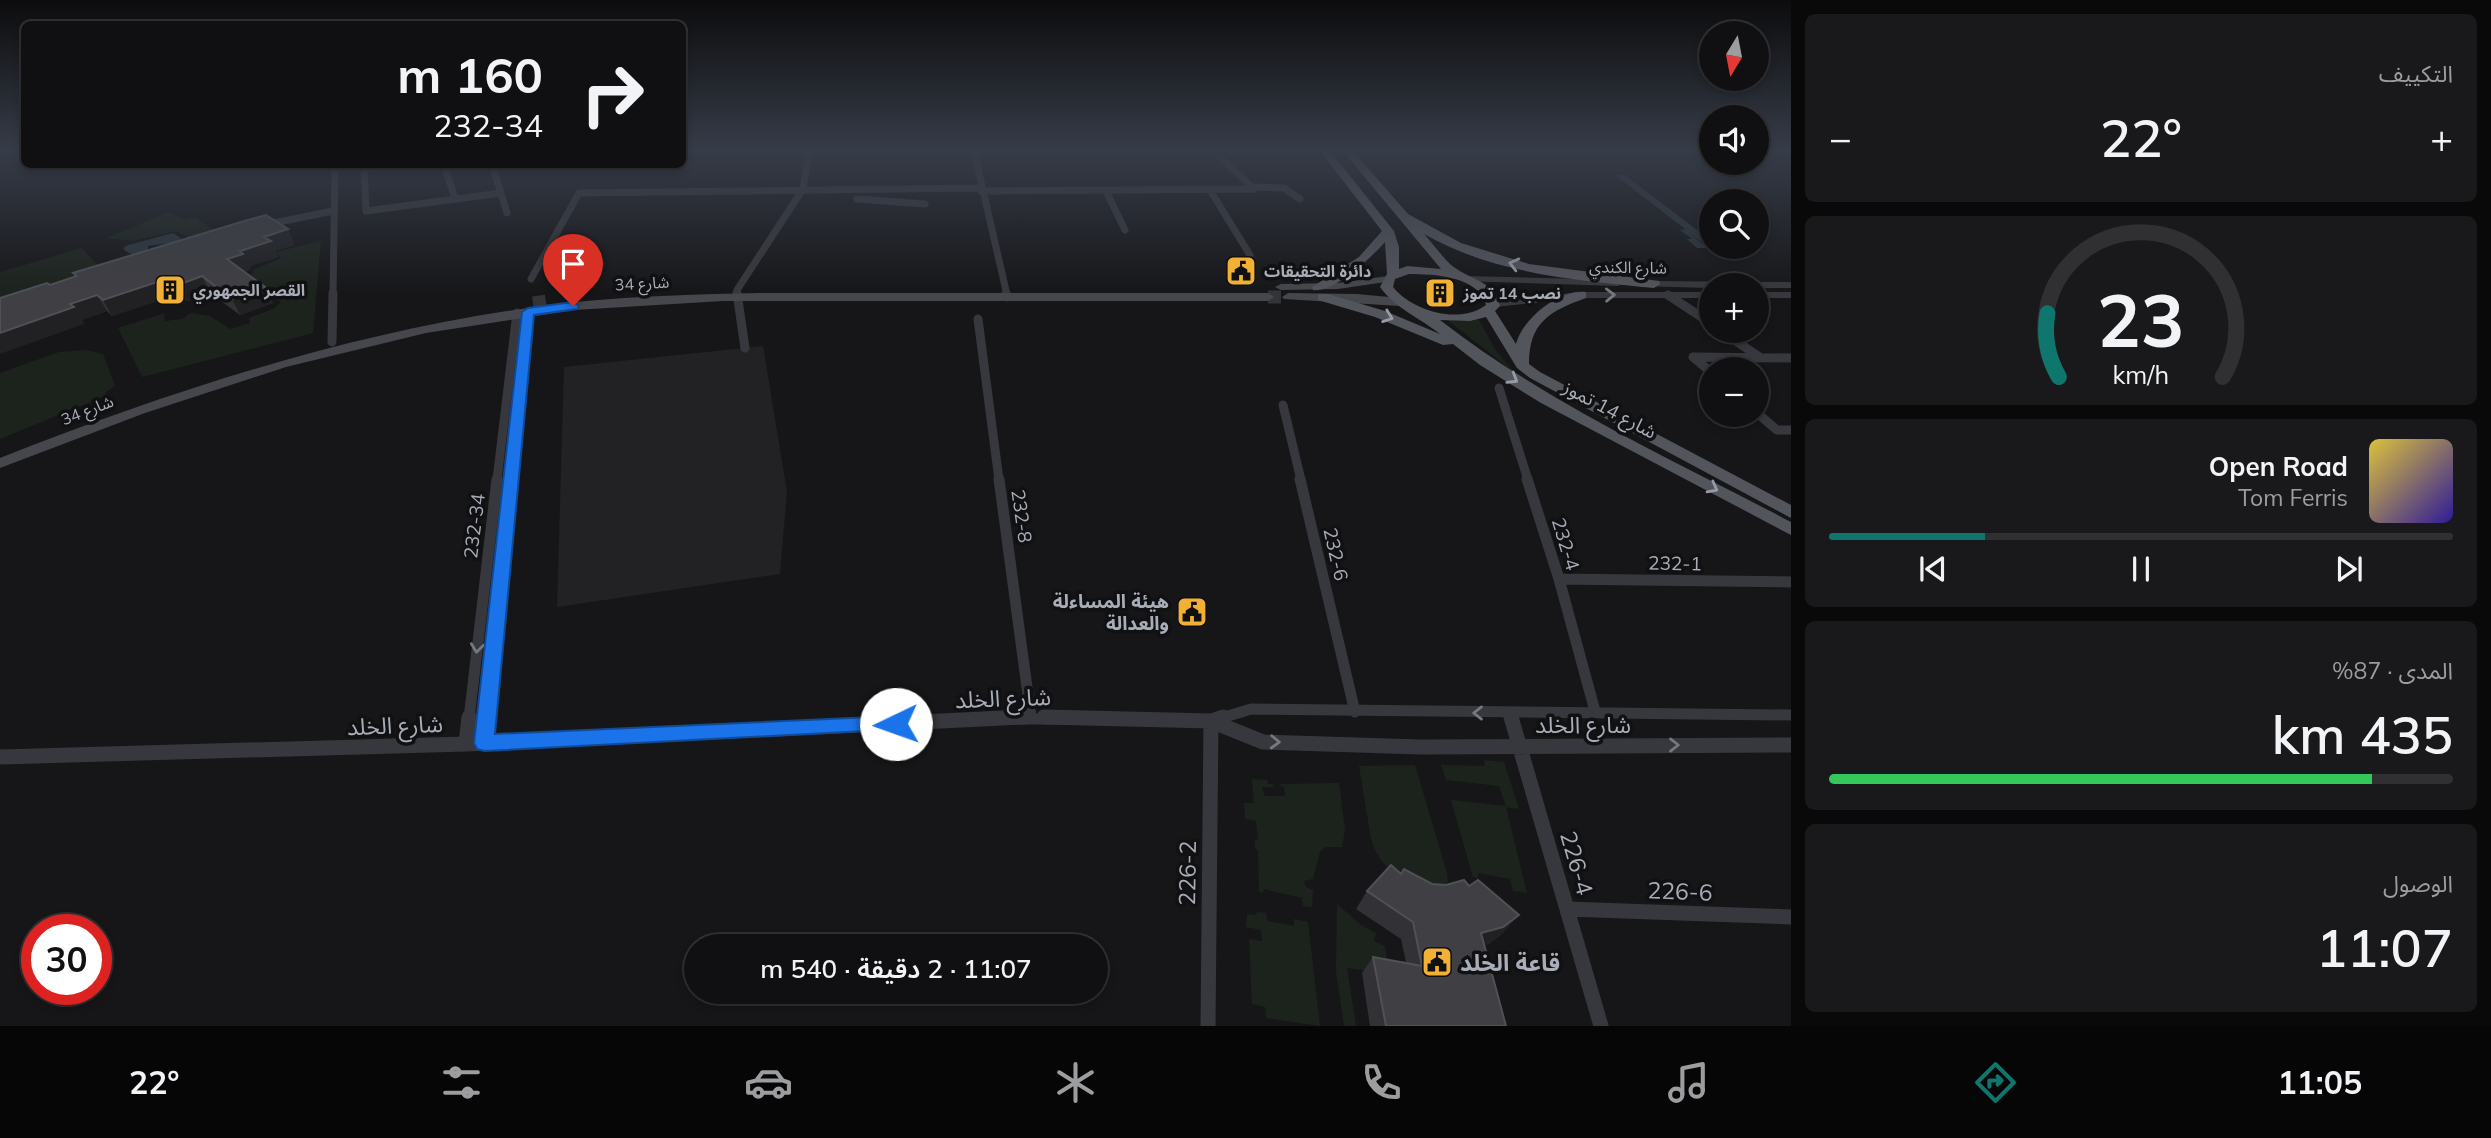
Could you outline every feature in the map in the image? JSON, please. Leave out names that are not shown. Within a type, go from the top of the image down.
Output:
[{"type":"main road","points":[[1363,199],[1388,231],[1394,247],[1389,292],[1401,302],[1418,310],[1454,318],[1475,317],[1491,307]]},
{"type":"main road","points":[[1389,199],[1445,266],[1461,277]]},
{"type":"main road","points":[[1404,217],[1457,246],[1498,260],[1570,275],[1654,284]]},
{"type":"main road","points":[[1320,292],[1363,260],[1388,231]]},
{"type":"main road","points":[[1320,292],[1391,277],[1407,270],[1426,270],[1461,277]]},
{"type":"main road","name":"شارع 14 تموز","points":[[1461,277],[1486,290],[1491,307],[1522,365],[1553,386],[1791,512]]},
{"type":"main road","name":"شارع 34","points":[[547,301],[642,293],[1265,292]]},
{"type":"main road","points":[[1284,292],[1320,292],[1401,302]]},
{"type":"main road","points":[[1320,292],[1409,324],[1485,362]]},
{"type":"main road","name":"شارع 34","points":[[0,453],[172,390],[332,342],[443,317],[736,294]]},
{"type":"main road","points":[[1522,365],[1523,341],[1533,321],[1553,306],[1581,295]]},
{"type":"main road","name":"شارع 34","points":[[0,463],[138,410],[279,364],[393,336],[526,309]]},
{"type":"main road","name":"شارع 14 تموز","points":[[1418,310],[1485,362],[1546,400],[1791,529]]},
{"type":"street","points":[[332,342],[334,199]]},
{"type":"street","points":[[365,199],[366,211],[455,199]]},
{"type":"street","points":[[503,199],[507,213]]},
{"type":"street","points":[[531,279],[576,199]]},
{"type":"street","points":[[745,348],[736,294],[797,199]]},
{"type":"street","points":[[857,199],[856,202],[925,204]]},
{"type":"street","points":[[983,199],[1006,293]]},
{"type":"street","points":[[1110,199],[1125,230]]},
{"type":"street","points":[[1215,199],[1250,255]]},
{"type":"street","points":[[258,227],[333,211]]},
{"type":"street","name":"شارع الكندي","points":[[1461,277],[1654,284],[1791,285]]},
{"type":"street","name":"شارع الكندي","points":[[1491,307],[1514,300],[1581,295],[1699,295]]},
{"type":"street","points":[[1668,295],[1699,315]]},
{"type":"street","points":[[1769,295],[1791,295]]},
{"type":"street","name":"232-34","points":[[484,743],[526,309]]},
{"type":"street","name":"232-34","points":[[466,744],[526,309]]},
{"type":"street","name":"232-8","points":[[978,319],[1031,717]]},
{"type":"street","points":[[1739,343],[1760,357]]},
{"type":"street","points":[[1769,358],[1791,358]]},
{"type":"street","name":"232-4","points":[[1499,388],[1559,579],[1595,711]]},
{"type":"street","name":"232-6","points":[[1283,405],[1355,712]]},
{"type":"street","points":[[1769,423],[1777,430],[1791,430]]},
{"type":"street","name":"232-1","points":[[1559,579],[1791,582]]},
{"type":"street","name":"شارع الخلد","points":[[0,757],[466,744],[1031,717],[1211,721],[1251,709],[1791,715]]},
{"type":"street","points":[[469,713],[487,711]]},
{"type":"street","name":"226-4","points":[[1510,713],[1601,1026]]},
{"type":"street","name":"شارع الخلد","points":[[1211,721],[1263,742],[1421,747],[1791,745]]},
{"type":"street","name":"226-2","points":[[1208,1026],[1211,721]]},
{"type":"street","name":"226-6","points":[[1567,909],[1791,917]]},
{"type":"shaded area","points":[[1646,199],[1656,199],[1699,230],[1699,240],[1686,231],[1699,241],[1699,248],[1680,230],[1685,229]]},
{"type":"shaded area","points":[[169,212],[186,220],[195,217],[221,236],[189,238],[177,231],[133,241],[106,238]]},
{"type":"shaded area","points":[[173,233],[181,238],[178,242],[148,246],[148,252],[145,253],[132,254],[123,248],[128,245]]},
{"type":"shaded area","points":[[321,241],[313,333],[142,377],[118,328],[165,313],[164,321],[183,319],[190,313],[210,316],[230,329],[250,323],[249,318],[275,308],[281,302],[244,277],[254,273],[253,270],[281,258],[276,252]]},
{"type":"shaded area","points":[[82,248],[104,272],[0,304],[0,272]]},
{"type":"shaded area","points":[[1478,318],[1496,351],[1514,372],[1446,319]]},
{"type":"shaded area","points":[[763,346],[787,492],[780,574],[557,607],[564,367]]},
{"type":"shaded area","points":[[86,350],[103,354],[115,386],[106,392],[105,396],[0,439],[0,373],[59,352]]},
{"type":"shaded area","points":[[1484,760],[1504,762],[1519,809],[1506,807],[1527,893],[1513,891],[1510,879],[1478,873],[1478,878],[1473,877],[1451,800],[1506,806],[1499,786],[1446,780],[1441,765],[1485,766]]},
{"type":"shaded area","points":[[1415,765],[1447,873],[1448,882],[1442,888],[1408,879],[1390,869],[1376,852],[1371,839],[1359,766]]},
{"type":"shaded area","points":[[1252,779],[1267,780],[1268,784],[1273,784],[1274,787],[1262,787],[1265,796],[1285,796],[1284,788],[1279,784],[1339,783],[1345,830],[1342,847],[1326,847],[1320,852],[1313,879],[1304,881],[1306,887],[1313,890],[1312,907],[1303,906],[1302,898],[1264,889],[1263,893],[1259,892],[1258,850],[1255,849],[1255,840],[1258,839],[1256,821],[1245,819],[1244,803],[1254,803]]},
{"type":"shaded area","points":[[1337,904],[1361,925],[1376,933],[1374,941],[1385,946],[1389,970],[1384,973],[1347,968],[1356,1026],[1344,1026],[1336,972]]},
{"type":"shaded area","points":[[1257,912],[1266,913],[1267,921],[1294,926],[1294,919],[1308,922],[1320,1026],[1266,1018],[1265,1007],[1252,1004],[1249,939],[1262,941],[1261,930],[1246,927],[1247,914],[1256,915]]},
{"type":"building","points":[[266,215],[288,229],[264,237],[271,241],[240,251],[243,254],[227,259],[265,287],[232,299],[202,276],[178,285],[169,278],[103,300],[97,295],[70,304],[74,307],[0,333],[0,298],[47,283],[50,285],[77,276],[73,273]]},
{"type":"building","name":"قاعة الخلد","points":[[1391,865],[1401,874],[1404,869],[1432,884],[1446,885],[1464,880],[1469,886],[1478,880],[1519,915],[1503,927],[1481,933],[1506,1026],[1386,1026],[1373,957],[1422,966],[1413,922],[1367,891]]},
{"type":"tunnel","points":[[1268,297],[1288,297]]},
{"type":"tunnel","points":[[533,303],[547,301]]},
{"type":"place","name":"دائرة التحقيقات","points":[[1241,271]]},
{"type":"place","name":"القصر الجمهوري","points":[[170,290]]},
{"type":"place","name":"نصب 14 تموز","points":[[1440,293]]},
{"type":"place","name":"هيئة المساءلة والعدالة","points":[[1192,612]]},
{"type":"place","name":"قاعة الخلد","points":[[1437,962]]},
{"type":"route","points":[[573,306],[528,312],[484,743],[896,724]]}]
